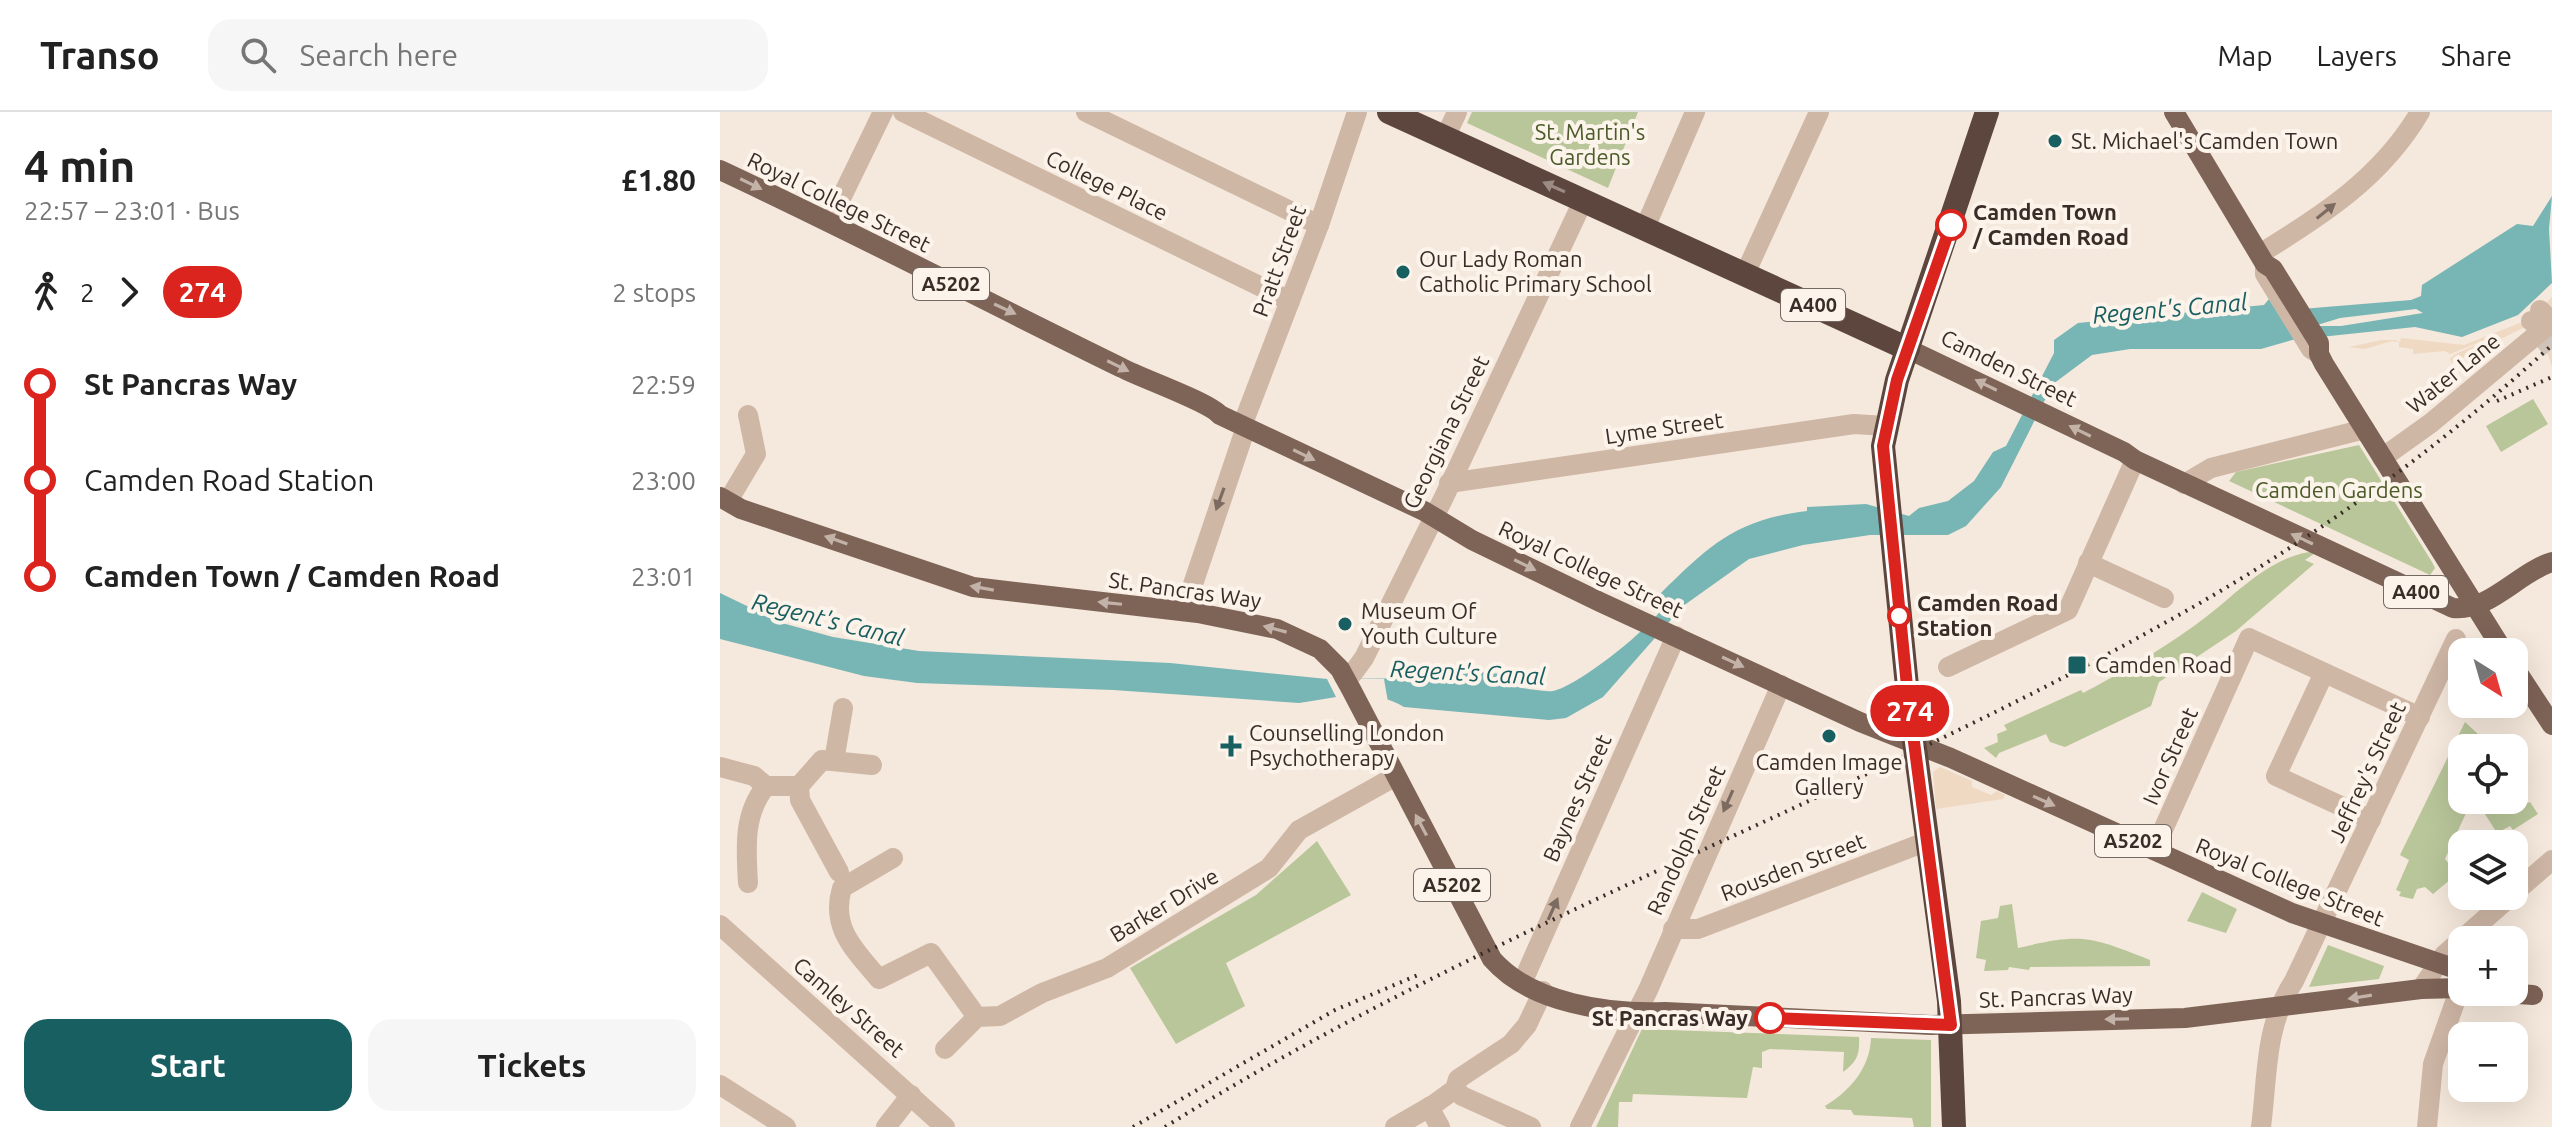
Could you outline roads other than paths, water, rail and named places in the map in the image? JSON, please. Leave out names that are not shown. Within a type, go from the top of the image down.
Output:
[{"type":"highway","name":"Camden Street","points":[[1389,112],[1908,349]]},
{"type":"highway","points":[[1954,1127],[1951,1025],[1914,743],[1883,446],[1908,349],[1987,112]]},
{"type":"main road","name":"A400","points":[[2174,112],[2263,259],[2273,269],[2283,294],[2319,343],[2320,355],[2495,638]]},
{"type":"main road","name":"Royal College Street","points":[[720,170],[830,221],[1167,390],[1208,404],[1244,426],[1433,516],[1472,540],[1673,635],[1860,722],[1914,743],[2321,925],[2437,964],[2448,975]]},
{"type":"main road","name":"Camden Street","points":[[1908,349],[2184,484],[2453,608],[2474,605]]},
{"type":"main road","name":"St. Pancras Way","points":[[724,499],[973,587],[1184,611],[1289,632],[1320,649],[1345,678],[1360,705],[1486,949],[1500,967],[1523,981],[1588,1008],[1635,1015],[1665,1012],[1854,1024],[1951,1025],[2275,1017],[2421,989],[2448,987]]},
{"type":"main road","points":[[2474,605],[2552,562]]},
{"type":"main road","points":[[2528,688],[2552,725]]},
{"type":"street","points":[[830,221],[883,112]]},
{"type":"street","name":"College Place","points":[[903,112],[1290,301]]},
{"type":"street","points":[[1086,112],[1319,225]]},
{"type":"street","name":"Pratt Street","points":[[1184,611],[1244,426],[1319,225],[1357,112]]},
{"type":"street","points":[[1445,138],[1457,112]]},
{"type":"street","points":[[1644,230],[1695,112]]},
{"type":"street","points":[[1745,274],[1819,112]]},
{"type":"street","points":[[2263,259],[2358,185],[2392,151],[2420,112]]},
{"type":"street","name":"Georgiana Street","points":[[1345,678],[1359,667],[1583,201]]},
{"type":"street","name":"Water Lane","points":[[2382,458],[2431,423],[2544,324]]},
{"type":"street","points":[[724,499],[756,454],[748,415]]},
{"type":"street","name":"Lyme Street","points":[[1449,483],[1854,424],[1886,426]]},
{"type":"street","points":[[2184,484],[2211,468],[2365,429]]},
{"type":"street","points":[[1948,667],[2068,610],[2135,460]]},
{"type":"street","points":[[2088,563],[2164,598]]},
{"type":"street","name":"Baynes Street","points":[[1523,981],[1673,635]]},
{"type":"street","name":"Ivor Street","points":[[2154,850],[2249,638],[2324,673]]},
{"type":"street","name":"Jeffrey's Street","points":[[2275,1017],[2448,656]]},
{"type":"street","points":[[2371,820],[2276,776],[2324,673],[2420,717]]},
{"type":"street","name":"Randolph Street","points":[[1580,1127],[1635,1015],[1781,685]]},
{"type":"street","points":[[834,761],[843,708]]},
{"type":"street","points":[[872,765],[822,760],[799,786],[800,800],[842,879],[837,915],[851,944],[879,979],[931,953],[977,1017],[945,1049]]},
{"type":"street","points":[[720,767],[754,776],[766,786],[799,786]]},
{"type":"street","name":"Barker Drive","points":[[977,1017],[1000,1016],[1042,993],[1107,968],[1269,868],[1299,830],[1396,776]]},
{"type":"street","points":[[748,883],[745,847],[752,804],[766,786]]},
{"type":"street","name":"Rousden Street","points":[[1673,929],[1698,929],[1928,841]]},
{"type":"street","points":[[842,879],[893,858]]},
{"type":"street","points":[[2528,880],[2552,860]]},
{"type":"street","points":[[2421,989],[2437,964],[2495,910]]},
{"type":"street","name":"Camley Street","points":[[721,929],[945,1127]]},
{"type":"street","points":[[1395,1127],[1455,1089],[1458,1079],[1511,1044],[1527,1025],[1543,991]]},
{"type":"street","points":[[2427,1127],[2433,1064],[2453,1006]]},
{"type":"street","points":[[2261,1127],[2275,1017]]},
{"type":"street","points":[[720,1085],[786,1127]]},
{"type":"street","points":[[1455,1089],[1462,1096],[1531,1127]]},
{"type":"street","points":[[886,1127],[911,1095]]},
{"type":"street","points":[[1429,1107],[1440,1127]]},
{"type":"water","name":"Regent's Canal","points":[[2552,196],[2549,229],[2552,283],[2518,315],[2462,337],[2415,327],[2292,340],[2261,349],[2130,349],[2092,355],[2053,384],[2001,487],[1966,526],[1948,535],[1870,535],[1803,545],[1749,559],[1683,606],[1603,697],[1566,718],[1549,720],[1404,707],[1365,695],[1299,703],[1113,690],[917,683],[864,676],[720,639],[720,593],[782,623],[833,637],[919,651],[1170,663],[1327,679],[1437,678],[1444,668],[1509,675],[1521,688],[1553,691],[1596,668],[1631,640],[1665,604],[1659,598],[1661,593],[1710,548],[1742,528],[1782,515],[1807,511],[1807,507],[1866,504],[1909,516],[1919,508],[1948,501],[1974,481],[1993,452],[2006,446],[2054,353],[2054,340],[2078,323],[2264,305],[2269,299],[2277,311],[2411,300],[2421,296],[2422,285],[2517,224],[2533,226]],"holes":[[[2416,309],[2423,313],[2341,326],[2314,326],[2340,318]]]},
{"type":"tunnel","points":[[2542,337],[2552,349]]},
{"type":"railway","points":[[1165,1127],[1285,1056],[1408,990],[1913,752],[2161,625],[2265,564],[2365,497],[2461,423],[2552,345]]},
{"type":"railway","points":[[2497,401],[2552,377]]},
{"type":"railway","points":[[1133,1127],[1335,1010],[1418,975]]},
{"type":"place","name":"St. Michael's Camden Town","points":[[2055,141]]},
{"type":"place","name":"Camden Town / Camden Road","points":[[1951,225]]},
{"type":"place","name":"Our Lady Roman Catholic Primary School","points":[[1403,272]]},
{"type":"place","name":"Camden Road Station","points":[[1899,616]]},
{"type":"place","name":"Museum Of Youth Culture","points":[[1345,624]]},
{"type":"place","name":"Camden Road","points":[[2077,665]]},
{"type":"place","name":"Camden Image Gallery","points":[[1829,736]]},
{"type":"place","name":"Counselling London Psychotherapy","points":[[1231,746]]},
{"type":"place","name":"St Pancras Way","points":[[1770,1018]]},
{"type":"park label","name":"St. Martin's Gardens","points":[[1590,144]]},
{"type":"park label","name":"Camden Gardens","points":[[2339,490]]}]
